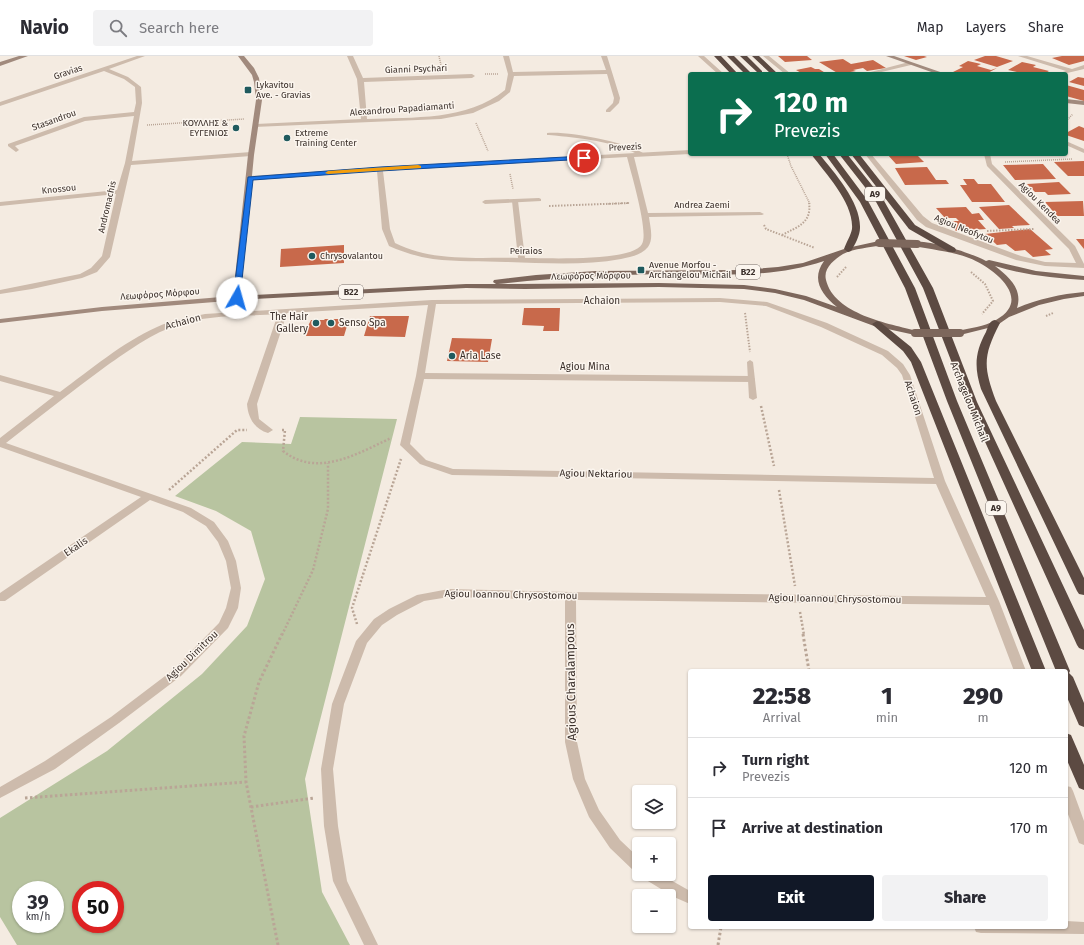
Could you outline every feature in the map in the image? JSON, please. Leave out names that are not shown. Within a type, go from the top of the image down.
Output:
[{"type":"highway","points":[[717,56],[733,72]]},
{"type":"highway","points":[[730,56],[747,72]]},
{"type":"highway","points":[[743,56],[760,72]]},
{"type":"highway","points":[[755,56],[772,72]]},
{"type":"highway","points":[[817,156],[834,177],[856,214],[856,230],[848,249]]},
{"type":"highway","name":"Archagelou Michail","points":[[830,156],[864,201],[910,288],[952,401],[1062,669]]},
{"type":"highway","name":"Archagelou Michail","points":[[845,156],[879,199],[928,288],[972,402],[1084,645]]},
{"type":"highway","points":[[858,156],[912,227],[952,250]]},
{"type":"highway","points":[[999,321],[985,342],[979,362],[982,379],[991,401],[1084,591]]},
{"type":"highway","points":[[877,324],[907,349],[916,362],[1038,669]]},
{"type":"highway","points":[[1068,683],[1084,721]]},
{"type":"highway","points":[[1068,744],[1084,784]]},
{"type":"main road","points":[[0,64],[25,56]]},
{"type":"main road","points":[[237,298],[250,178],[251,154],[257,118],[258,94],[257,81],[250,66],[241,56]]},
{"type":"main road","points":[[889,56],[936,72]]},
{"type":"main road","points":[[1068,101],[1084,103]]},
{"type":"main road","name":"B22","points":[[1084,278],[1012,269],[952,250],[916,244],[879,243],[848,249],[838,254],[826,264],[821,276],[824,290],[836,303],[856,316],[877,324],[915,333],[960,333],[999,321],[1033,303],[1052,297],[1084,294]]},
{"type":"main road","name":"Λεωφόρος Μόρφου","points":[[466,286],[527,278],[655,272],[738,273],[776,270],[811,263],[838,254]]},
{"type":"main road","name":"B22","points":[[972,257],[990,266],[1003,276],[1012,287],[1015,298],[1013,309],[999,321]]},
{"type":"main road","name":"Λεωφόρος Μόρφου","points":[[0,321],[102,309],[237,298],[466,286],[525,287],[659,285],[744,287],[775,291],[806,298],[856,316]]},
{"type":"street","name":"Gravias","points":[[0,104],[142,56]]},
{"type":"street","points":[[350,56],[356,64],[362,80],[364,121]]},
{"type":"street","name":"Alexandrou Papadiamanti","points":[[256,126],[442,117],[470,111],[486,106],[505,94],[509,87],[510,74],[506,56]]},
{"type":"street","points":[[604,56],[617,98],[616,103],[608,112]]},
{"type":"street","points":[[701,56],[719,72]]},
{"type":"street","points":[[766,56],[786,72]]},
{"type":"street","points":[[1021,56],[1070,70]]},
{"type":"street","points":[[875,72],[909,64]]},
{"type":"street","points":[[1066,72],[1084,67]]},
{"type":"street","name":"Andromachis","points":[[0,292],[61,282],[82,276],[94,270],[106,257],[128,163],[139,103],[138,87],[127,77],[104,69]]},
{"type":"street","points":[[510,74],[608,72]]},
{"type":"street","name":"Gianni Psychari","points":[[362,80],[472,76]]},
{"type":"street","name":"Stasandrou","points":[[16,150],[10,145],[84,118],[136,114]]},
{"type":"street","points":[[1068,144],[1084,150]]},
{"type":"street","name":"Prevezis","points":[[250,178],[380,169],[688,152]]},
{"type":"street","points":[[128,163],[251,154]]},
{"type":"street","name":"Peiraios","points":[[380,169],[386,230],[392,244],[408,252],[432,257],[522,260],[613,258],[629,254],[646,244],[648,238],[645,215],[630,156]]},
{"type":"street","name":"Agiou Neofytou","points":[[870,156],[920,218],[929,225],[1019,258],[1045,264],[1082,266]]},
{"type":"street","points":[[987,156],[988,163]]},
{"type":"street","name":"Agiou Kendea","points":[[988,163],[1072,248],[1082,266]]},
{"type":"street","name":"Knossou","points":[[0,204],[120,192]]},
{"type":"street","points":[[515,201],[522,260]]},
{"type":"street","name":"Andrea Zaemi","points":[[645,215],[760,214]]},
{"type":"street","name":"Achaion","points":[[0,443],[61,395],[140,339],[161,328],[185,320],[205,316],[432,302],[743,301],[767,304],[824,325],[885,353],[900,366],[906,376],[940,481],[993,601],[1019,669]]},
{"type":"street","points":[[405,445],[420,376],[432,302]]},
{"type":"street","points":[[268,430],[256,422],[252,414],[252,404],[283,312]]},
{"type":"street","name":"Agiou Mina","points":[[420,376],[751,379]]},
{"type":"street","points":[[0,378],[61,395]]},
{"type":"street","name":"Agiou Dimitrou","points":[[0,443],[155,497],[187,510],[210,524],[224,541],[231,561],[236,588],[232,608],[224,625],[177,672],[115,720],[50,765],[0,793]]},
{"type":"street","name":"Agiou Nektariou","points":[[405,445],[423,462],[452,472],[940,481]]},
{"type":"street","name":"Ekalis","points":[[2,598],[155,497]]},
{"type":"street","name":"Agiou Ioannou Chrysostomou","points":[[371,945],[340,881],[330,826],[327,769],[338,704],[362,641],[378,622],[393,612],[421,598],[449,593],[570,596],[993,601]]},
{"type":"street","name":"Agious Charalampous","points":[[570,596],[571,742],[579,779],[594,813],[615,844],[632,860]]},
{"type":"street","points":[[1068,797],[1084,839]]},
{"type":"street","points":[[659,881],[688,897]]},
{"type":"street","points":[[1068,928],[1084,928]]},
{"type":"lane","points":[[549,134],[572,135],[631,148],[643,155]]},
{"type":"lane","points":[[485,202],[539,200]]},
{"type":"lane","points":[[750,362],[753,398]]},
{"type":"path","points":[[472,76],[475,74],[510,74]]},
{"type":"path","points":[[470,111],[494,163]]},
{"type":"path","points":[[134,126],[257,118]]},
{"type":"path","points":[[782,235],[802,225],[809,216],[810,204],[788,156]]},
{"type":"path","points":[[988,163],[1077,159]]},
{"type":"path","points":[[508,162],[515,201]]},
{"type":"path","points":[[539,200],[549,206],[642,202]]},
{"type":"path","points":[[760,214],[766,229],[819,250]]},
{"type":"path","points":[[981,232],[1052,228]]},
{"type":"path","points":[[968,270],[985,282],[991,292],[993,301]]},
{"type":"path","points":[[743,301],[751,357],[750,362]]},
{"type":"path","points":[[753,398],[761,404],[777,478],[809,669]]},
{"type":"path","points":[[155,497],[237,430],[285,430],[283,451],[295,460],[312,464],[328,463],[360,452],[408,430]]},
{"type":"path","points":[[362,641],[352,608],[405,445]]},
{"type":"path","points":[[278,945],[246,782],[244,736],[259,682],[313,570],[328,509],[328,463]]},
{"type":"path","points":[[24,798],[246,782]]},
{"type":"path","points":[[251,807],[329,796]]},
{"type":"path","points":[[718,945],[721,929]]},
{"type":"green space","points":[[300,417],[397,419],[305,779],[322,892],[350,945],[17,945],[0,917],[0,818],[107,751],[202,674],[247,626],[265,579],[251,531],[216,511],[175,496],[242,442],[291,444]]},
{"type":"building","points":[[778,56],[807,56],[812,60],[785,62]]},
{"type":"building","points":[[904,56],[924,56],[927,57],[916,60]]},
{"type":"building","points":[[985,56],[996,56],[1013,61],[997,67],[974,60]]},
{"type":"building","points":[[1062,56],[1084,56],[1084,61],[1069,65],[1052,58]]},
{"type":"building","points":[[843,59],[851,64],[873,60],[886,68],[867,71],[863,68],[850,72],[836,72],[819,62]]},
{"type":"building","points":[[968,61],[981,64],[977,66],[991,70],[997,68],[990,72],[953,72],[963,67],[959,66]]},
{"type":"building","points":[[1022,62],[1036,65],[1033,67],[1049,71],[1016,72],[1008,70]]},
{"type":"building","points":[[811,67],[824,72],[800,72],[796,70]]},
{"type":"building","points":[[1078,77],[1084,78],[1084,86],[1069,82]]},
{"type":"building","points":[[1068,86],[1084,90],[1084,101],[1068,97]]},
{"type":"building","points":[[1079,126],[1084,128],[1084,141],[1068,136],[1068,132]]},
{"type":"building","points":[[889,156],[918,156],[924,162],[896,164]]},
{"type":"building","points":[[1084,161],[1084,176],[1068,176],[1054,162]]},
{"type":"building","points":[[1043,164],[1056,179],[1015,180],[1003,165]]},
{"type":"building","points":[[927,167],[936,180],[946,180],[949,184],[905,185],[895,168]]},
{"type":"building","points":[[963,179],[974,179],[978,184],[991,184],[1005,202],[972,202],[960,185],[967,185]]},
{"type":"building","points":[[1059,182],[1071,194],[1048,195],[1045,192],[1035,192],[1027,184]]},
{"type":"building","points":[[1083,201],[1084,216],[1057,216],[1045,202]]},
{"type":"building","points":[[1009,205],[1030,225],[1012,226],[1014,228],[999,229],[979,207]]},
{"type":"building","points":[[966,207],[972,214],[979,213],[984,220],[978,220],[986,229],[956,231],[948,221],[959,221],[956,218],[945,218],[936,208]]},
{"type":"building","points":[[1030,229],[1053,249],[1045,250],[1051,255],[1033,257],[1025,250],[1015,251],[1006,244],[997,245],[985,234]]},
{"type":"building","points":[[1076,239],[1084,239],[1084,249]]},
{"type":"building","name":"Chrysovalantou","points":[[344,245],[344,263],[280,267],[281,249]]},
{"type":"building","points":[[524,308],[560,308],[559,331],[543,331],[544,326],[522,325]]},
{"type":"building","points":[[370,316],[409,316],[405,337],[364,336]]},
{"type":"building","points":[[342,319],[339,326],[347,326],[344,336],[306,336],[307,332],[305,332],[311,320]]},
{"type":"building","points":[[452,338],[492,339],[488,362],[447,361]]},
{"type":"slow traffic","points":[[328,173],[418,167]]},
{"type":"place","name":"Lykavitou Ave. - Gravias","points":[[248,90]]},
{"type":"place","name":"ΚΟΥΛΛΗΣ & ΕΥΓΕΝΙΟΣ","points":[[236,128]]},
{"type":"place","name":"Extreme Training Center","points":[[287,138]]},
{"type":"place","name":"Chrysovalantou","points":[[312,256]]},
{"type":"place","name":"Avenue Morfou - Archangelou Michail","points":[[641,270]]},
{"type":"place","name":"The Hair Gallery","points":[[316,323]]},
{"type":"place","name":"Senso Spa","points":[[331,323]]},
{"type":"place","name":"Aria Lase","points":[[452,356]]},
{"type":"route","points":[[237,298],[250,178],[380,169],[584,158]]}]
